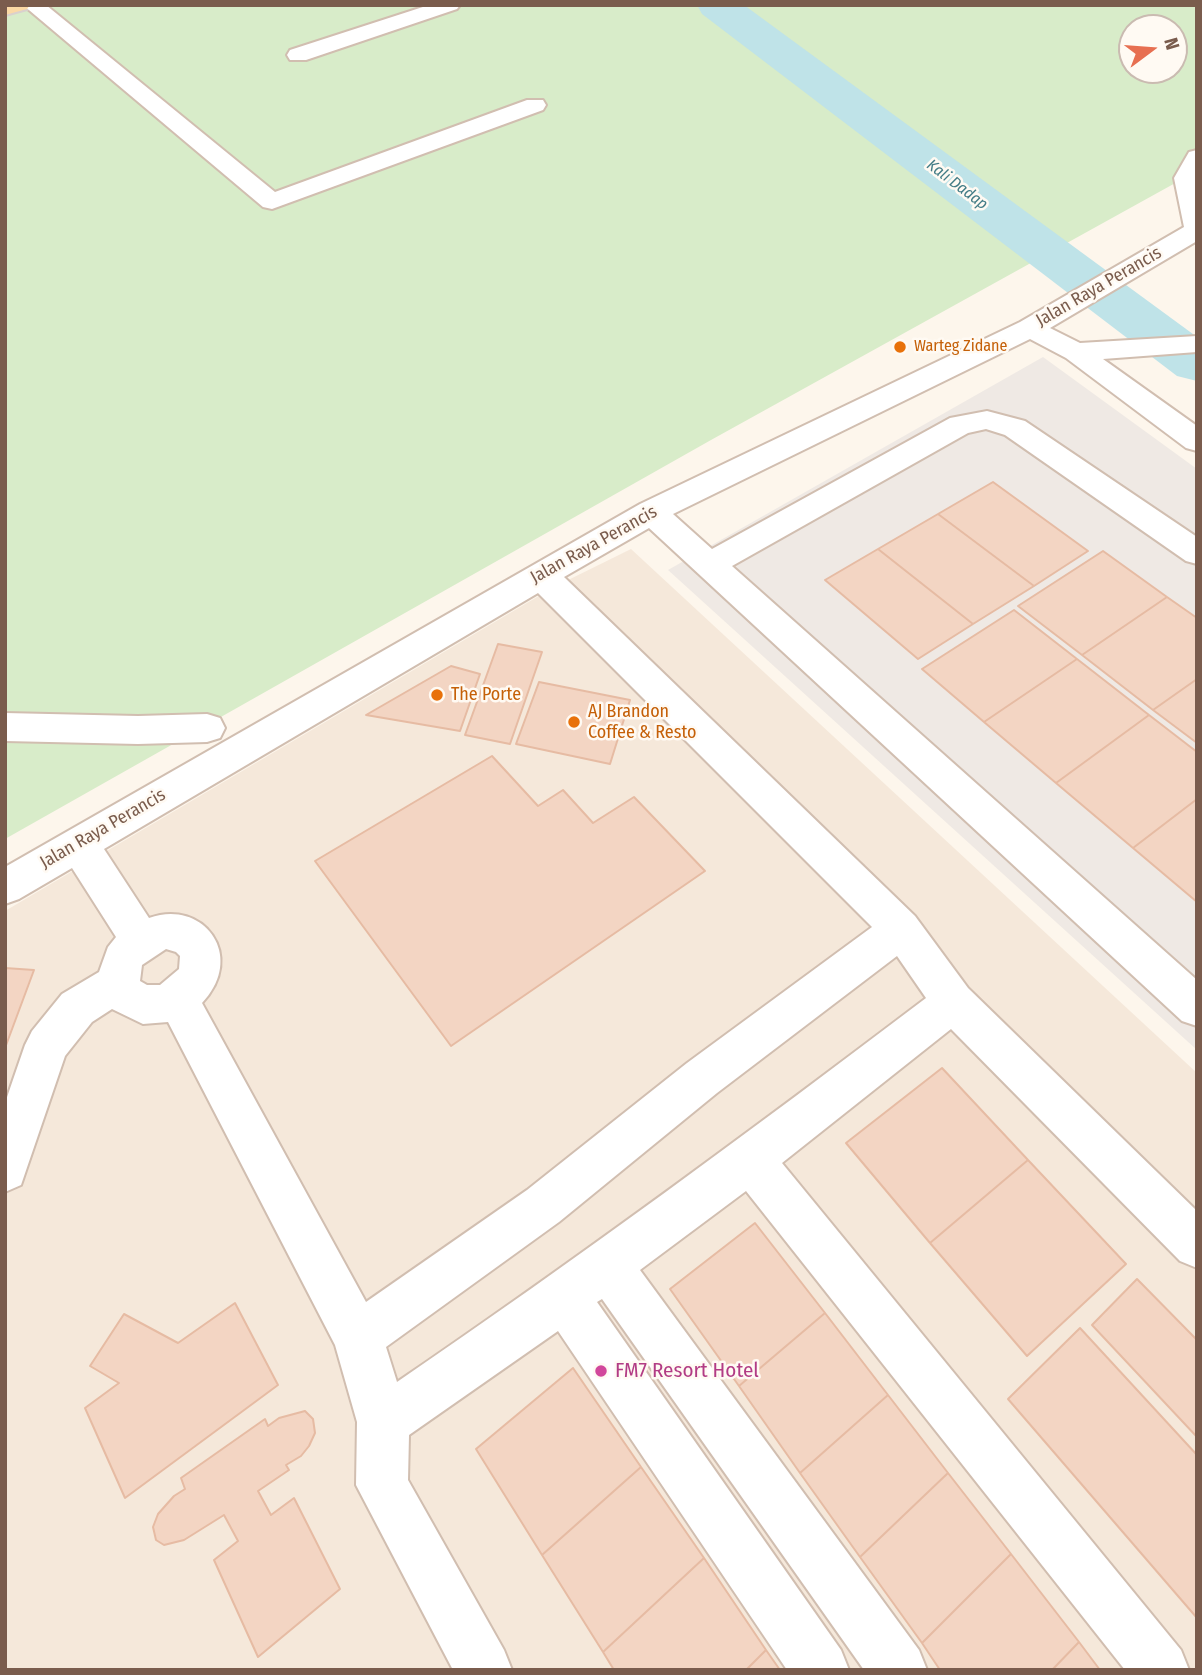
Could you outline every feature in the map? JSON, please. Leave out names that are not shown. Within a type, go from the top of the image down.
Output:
[{"type":"main road","points":[[5,9],[20,5]]},
{"type":"street","points":[[33,5],[272,202],[535,105]]},
{"type":"street","points":[[298,55],[450,5]]},
{"type":"street","points":[[1197,157],[1186,178],[1193,198],[1197,229]]},
{"type":"street","name":"Jalan Raya Perancis","points":[[5,887],[651,512],[1030,328],[1197,229]]},
{"type":"street","points":[[1030,328],[1076,352],[1197,441]]},
{"type":"street","points":[[1076,352],[1197,344]]},
{"type":"street","points":[[710,564],[960,425],[987,420],[1015,428],[1197,553]]},
{"type":"street","points":[[651,512],[1197,1007]]},
{"type":"street","points":[[538,576],[554,587],[901,929],[953,1002],[1197,1244]]},
{"type":"street","points":[[5,726],[138,730],[207,727]]},
{"type":"street","points":[[75,845],[92,862],[140,940]]},
{"type":"street","points":[[358,1337],[543,1206],[702,1079],[901,929]]},
{"type":"street","points":[[166,931],[189,936],[198,944],[203,966],[198,978],[178,999],[153,1006],[141,1005],[122,993],[119,982],[118,972],[122,960],[140,940],[166,931]]},
{"type":"street","points":[[5,1169],[47,1045],[77,1008],[119,982]]},
{"type":"street","points":[[178,999],[358,1337],[383,1422],[382,1485],[484,1670]]},
{"type":"street","points":[[383,1422],[564,1297],[750,1160],[953,1002]]},
{"type":"street","points":[[750,1160],[1161,1670]]},
{"type":"street","points":[[607,1265],[899,1670]]},
{"type":"street","points":[[564,1297],[821,1670]]},
{"type":"shaded area","points":[[1043,357],[1197,469],[1197,1050],[668,570]]},
{"type":"shaded area","name":"FM7 Resort Hotel","points":[[631,549],[1197,1073],[1197,1670],[5,1670],[5,911],[554,587]]},
{"type":"green space","points":[[5,5],[1197,5],[1197,171],[711,440],[5,839]]},
{"type":"building","points":[[993,482],[1088,551],[1034,586],[938,514]]},
{"type":"building","points":[[938,514],[1034,586],[973,624],[878,549]]},
{"type":"building","points":[[878,549],[973,624],[918,659],[825,580]]},
{"type":"building","points":[[1103,551],[1167,597],[1082,655],[1018,606]]},
{"type":"building","points":[[1167,597],[1197,618],[1197,679],[1153,710],[1082,655]]},
{"type":"building","points":[[1014,610],[1077,659],[984,722],[922,669]]},
{"type":"building","points":[[498,644],[542,652],[510,744],[465,735]]},
{"type":"building","points":[[1077,659],[1149,715],[1056,783],[984,722]]},
{"type":"building","name":"The Porte","points":[[451,666],[480,674],[460,731],[366,715]]},
{"type":"building","points":[[1197,679],[1197,743],[1153,710]]},
{"type":"building","name":"AJ Brandon Coffee & Resto","points":[[539,682],[630,700],[610,764],[516,744]]},
{"type":"building","points":[[1149,715],[1197,752],[1197,799],[1133,848],[1056,783]]},
{"type":"building","points":[[492,756],[538,806],[563,790],[593,823],[634,797],[705,871],[451,1046],[315,861]]},
{"type":"building","points":[[1197,799],[1197,902],[1133,848]]},
{"type":"building","points":[[5,968],[34,970],[5,1048]]},
{"type":"building","points":[[942,1068],[1028,1160],[930,1243],[846,1143]]},
{"type":"building","points":[[1028,1160],[1126,1264],[1027,1356],[930,1243]]},
{"type":"building","points":[[755,1223],[825,1313],[739,1386],[670,1289]]},
{"type":"building","points":[[1137,1279],[1197,1340],[1197,1437],[1092,1325]]},
{"type":"building","points":[[235,1303],[278,1385],[125,1498],[85,1408],[119,1383],[90,1366],[124,1314],[178,1343]]},
{"type":"building","points":[[825,1313],[888,1395],[800,1473],[739,1386]]},
{"type":"building","points":[[1080,1328],[1197,1455],[1197,1618],[1008,1399]]},
{"type":"building","points":[[573,1368],[641,1467],[542,1555],[476,1449]]},
{"type":"building","points":[[888,1395],[948,1473],[860,1557],[800,1473]]},
{"type":"building","points":[[305,1411],[313,1419],[315,1433],[309,1446],[301,1456],[286,1465],[289,1470],[258,1491],[271,1515],[294,1498],[340,1589],[258,1657],[214,1560],[238,1541],[224,1515],[184,1540],[164,1545],[156,1540],[153,1527],[158,1514],[174,1496],[185,1489],[181,1478],[265,1419],[268,1426],[279,1418]]},
{"type":"building","points":[[641,1467],[704,1558],[603,1652],[542,1555]]},
{"type":"building","points":[[948,1473],[1011,1554],[922,1643],[860,1557]]},
{"type":"building","points":[[1011,1554],[1079,1642],[1052,1670],[940,1670],[922,1643]]},
{"type":"building","points":[[704,1558],[766,1650],[746,1670],[614,1670],[603,1652]]},
{"type":"building","points":[[1079,1642],[1100,1670],[1052,1670]]},
{"type":"building","points":[[766,1650],[780,1670],[746,1670]]},
{"type":"waterway","name":"Kali Dadap","points":[[717,5],[1197,364]]},
{"type":"place","name":"Warteg Zidane","points":[[900,347]]},
{"type":"place","name":"The Porte","points":[[437,695]]},
{"type":"place","name":"AJ Brandon Coffee & Resto","points":[[574,722]]},
{"type":"place","name":"FM7 Resort Hotel","points":[[601,1371]]}]
